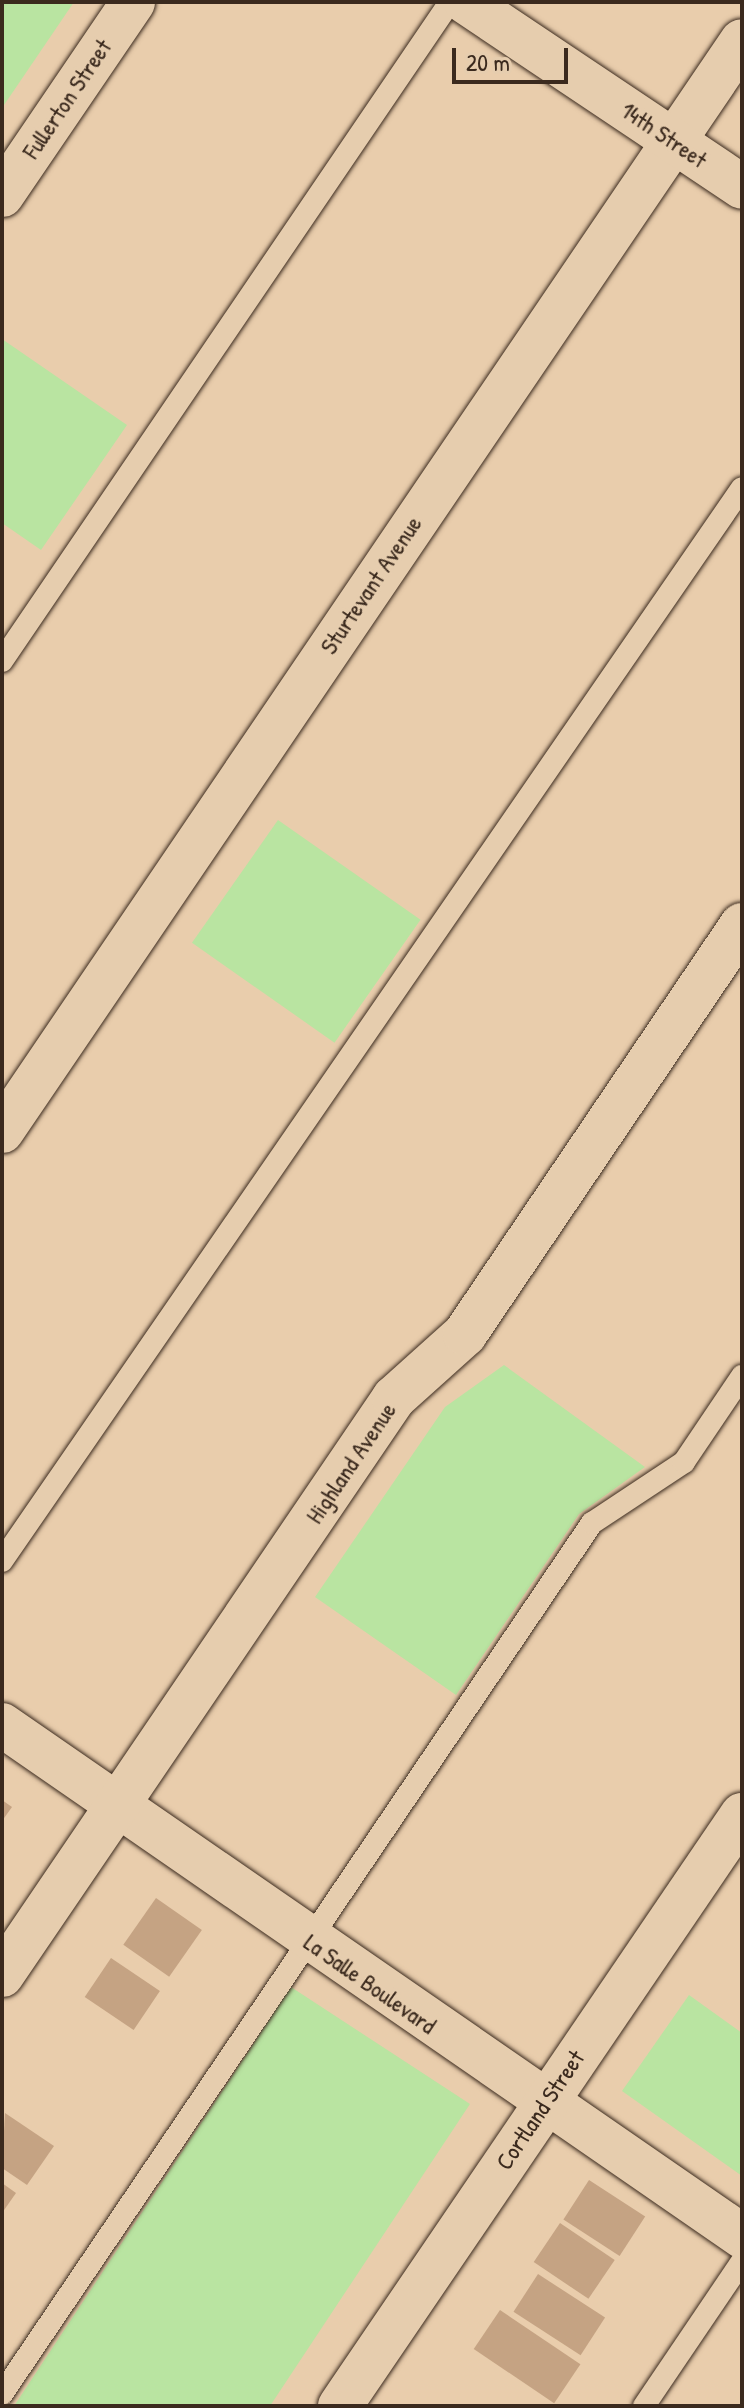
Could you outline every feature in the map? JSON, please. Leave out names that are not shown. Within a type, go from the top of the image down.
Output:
[{"type":"street","name":"Fullerton Street","points":[[2,195],[133,2]]},
{"type":"street","name":"14th Street","points":[[466,2],[742,187]]},
{"type":"street","name":"Sturtevant Avenue","points":[[2,1131],[742,41]]},
{"type":"street","name":"Highland Avenue","points":[[2,1975],[394,1398],[465,1334],[742,925]]},
{"type":"street","name":"La Salle Boulevard","points":[[2,1725],[120,1803],[310,1943],[742,2236]]},
{"type":"street","name":"Cortland Street","points":[[340,2406],[742,1815]]},
{"type":"lane","points":[[2,661],[450,2]]},
{"type":"lane","points":[[2,1561],[742,488]]},
{"type":"lane","points":[[2,2394],[592,1523],[684,1462],[742,1376]]},
{"type":"lane","points":[[644,2406],[742,2261]]},
{"type":"green space","points":[[2,2],[74,2],[2,108]]},
{"type":"green space","points":[[2,339],[127,425],[41,550],[2,523]]},
{"type":"green space","points":[[278,820],[421,920],[334,1043],[192,943]]},
{"type":"green space","points":[[504,1365],[645,1467],[579,1514],[456,1695],[315,1597],[445,1407]]},
{"type":"green space","points":[[291,1987],[470,2104],[270,2406],[14,2406]]},
{"type":"green space","points":[[689,1995],[742,2033],[742,2176],[622,2091]]},
{"type":"building","points":[[2,1800],[12,1807],[2,1821]]},
{"type":"building","points":[[156,1898],[202,1930],[169,1977],[123,1945]]},
{"type":"building","points":[[111,1958],[160,1991],[134,2030],[85,1997]]},
{"type":"building","points":[[5,2113],[54,2146],[27,2185],[2,2168]]},
{"type":"building","points":[[589,2180],[645,2216],[620,2256],[563,2219]]},
{"type":"building","points":[[2,2183],[16,2193],[2,2213]]},
{"type":"building","points":[[560,2223],[615,2260],[588,2299],[534,2262]]},
{"type":"building","points":[[538,2274],[605,2318],[581,2355],[513,2312]]},
{"type":"building","points":[[500,2310],[580,2364],[554,2403],[474,2349]]}]
